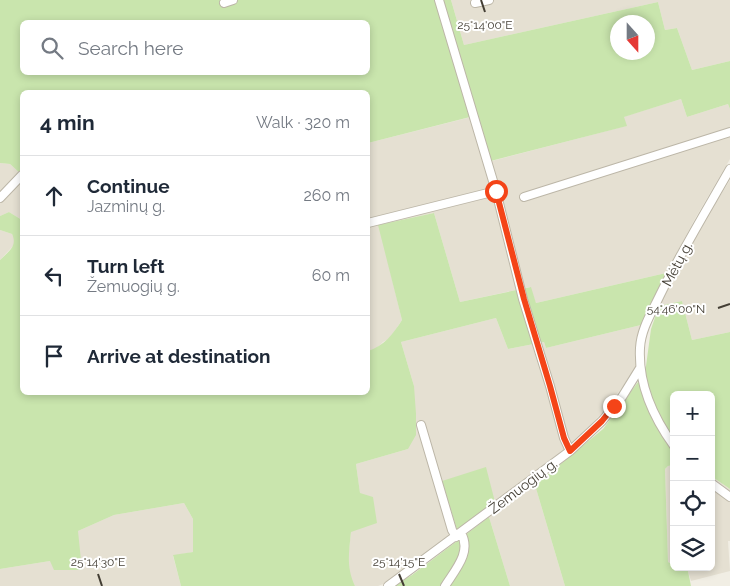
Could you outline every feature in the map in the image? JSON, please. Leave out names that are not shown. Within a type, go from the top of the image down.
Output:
[{"type":"street","points":[[224,2],[234,0]]},
{"type":"street","points":[[439,0],[496,191],[524,299],[564,438],[570,451]]},
{"type":"street","points":[[475,3],[489,0]]},
{"type":"street","points":[[524,197],[730,132]]},
{"type":"street","name":"Mėtų g.","points":[[670,440],[654,416],[644,389],[640,368],[640,346],[646,324],[682,252],[730,169]]},
{"type":"street","points":[[0,198],[20,177]]},
{"type":"street","points":[[370,222],[496,191]]},
{"type":"street","name":"Žemuogių g.","points":[[388,586],[570,451],[602,421],[622,396],[640,368]]},
{"type":"street","points":[[421,425],[452,530],[464,540],[463,555],[445,586]]},
{"type":"street","points":[[715,486],[730,497]]},
{"type":"shaded area","points":[[451,0],[730,0],[730,61],[692,70],[677,28],[665,30],[658,2],[464,45]]},
{"type":"shaded area","points":[[681,99],[687,117],[728,104],[730,109],[730,159],[666,273],[536,303],[530,287],[460,302],[434,213],[379,225],[402,320],[390,338],[377,348],[370,350],[370,142],[471,117],[484,163],[626,126],[623,117]]},
{"type":"shaded area","points":[[0,163],[10,164],[20,173],[20,219],[9,212],[0,216]]},
{"type":"shaded area","points":[[730,180],[730,332],[692,340],[682,301],[659,306],[708,215]]},
{"type":"shaded area","points":[[0,230],[12,234],[15,239],[14,245],[0,260]]},
{"type":"shaded area","points":[[496,318],[508,349],[544,342],[546,348],[641,325],[636,345],[636,368],[607,408],[576,440],[555,458],[495,502],[442,481],[457,530],[386,583],[378,586],[355,586],[349,574],[348,558],[351,532],[360,494],[356,464],[408,449],[414,386],[401,342]]},
{"type":"shaded area","points":[[670,466],[670,563],[668,562],[665,469]]},
{"type":"shaded area","points":[[715,479],[730,489],[730,541],[728,541],[730,571],[691,581],[688,571],[715,571]]},
{"type":"shaded area","points":[[535,485],[565,586],[510,586],[489,517]]},
{"type":"shaded area","points":[[184,503],[193,519],[193,552],[173,556],[181,586],[0,586],[0,569],[50,561],[78,531],[114,515]]},
{"type":"green space","points":[[0,0],[451,0],[464,45],[658,2],[665,30],[677,28],[692,70],[730,61],[730,109],[728,104],[687,117],[681,99],[624,117],[627,126],[483,163],[470,117],[370,142],[370,90],[20,90],[20,173],[10,164],[0,163]]},
{"type":"green space","points":[[9,212],[20,219],[20,395],[370,395],[370,350],[388,339],[402,320],[378,225],[434,213],[460,302],[531,287],[536,303],[666,273],[641,325],[546,348],[544,342],[508,349],[496,318],[401,342],[414,386],[416,435],[408,449],[356,464],[360,493],[373,497],[377,523],[351,532],[349,566],[355,586],[181,586],[173,555],[193,552],[193,519],[184,503],[114,515],[78,531],[82,570],[54,570],[50,561],[0,569],[0,260],[13,245],[14,238],[12,234],[0,230],[0,216]]},
{"type":"green space","points":[[682,301],[692,340],[730,332],[730,489],[715,479],[715,391],[670,391],[670,466],[665,469],[668,562],[670,563],[670,571],[688,571],[691,586],[565,586],[535,485],[603,429],[638,382],[646,366],[651,329],[659,306]]},
{"type":"green space","points":[[486,467],[495,502],[457,530],[442,481]]},
{"type":"green space","points":[[489,517],[510,586],[393,586],[412,575]]},
{"type":"route","points":[[496,191],[524,299],[564,438],[570,451],[602,421],[614,406]]}]
